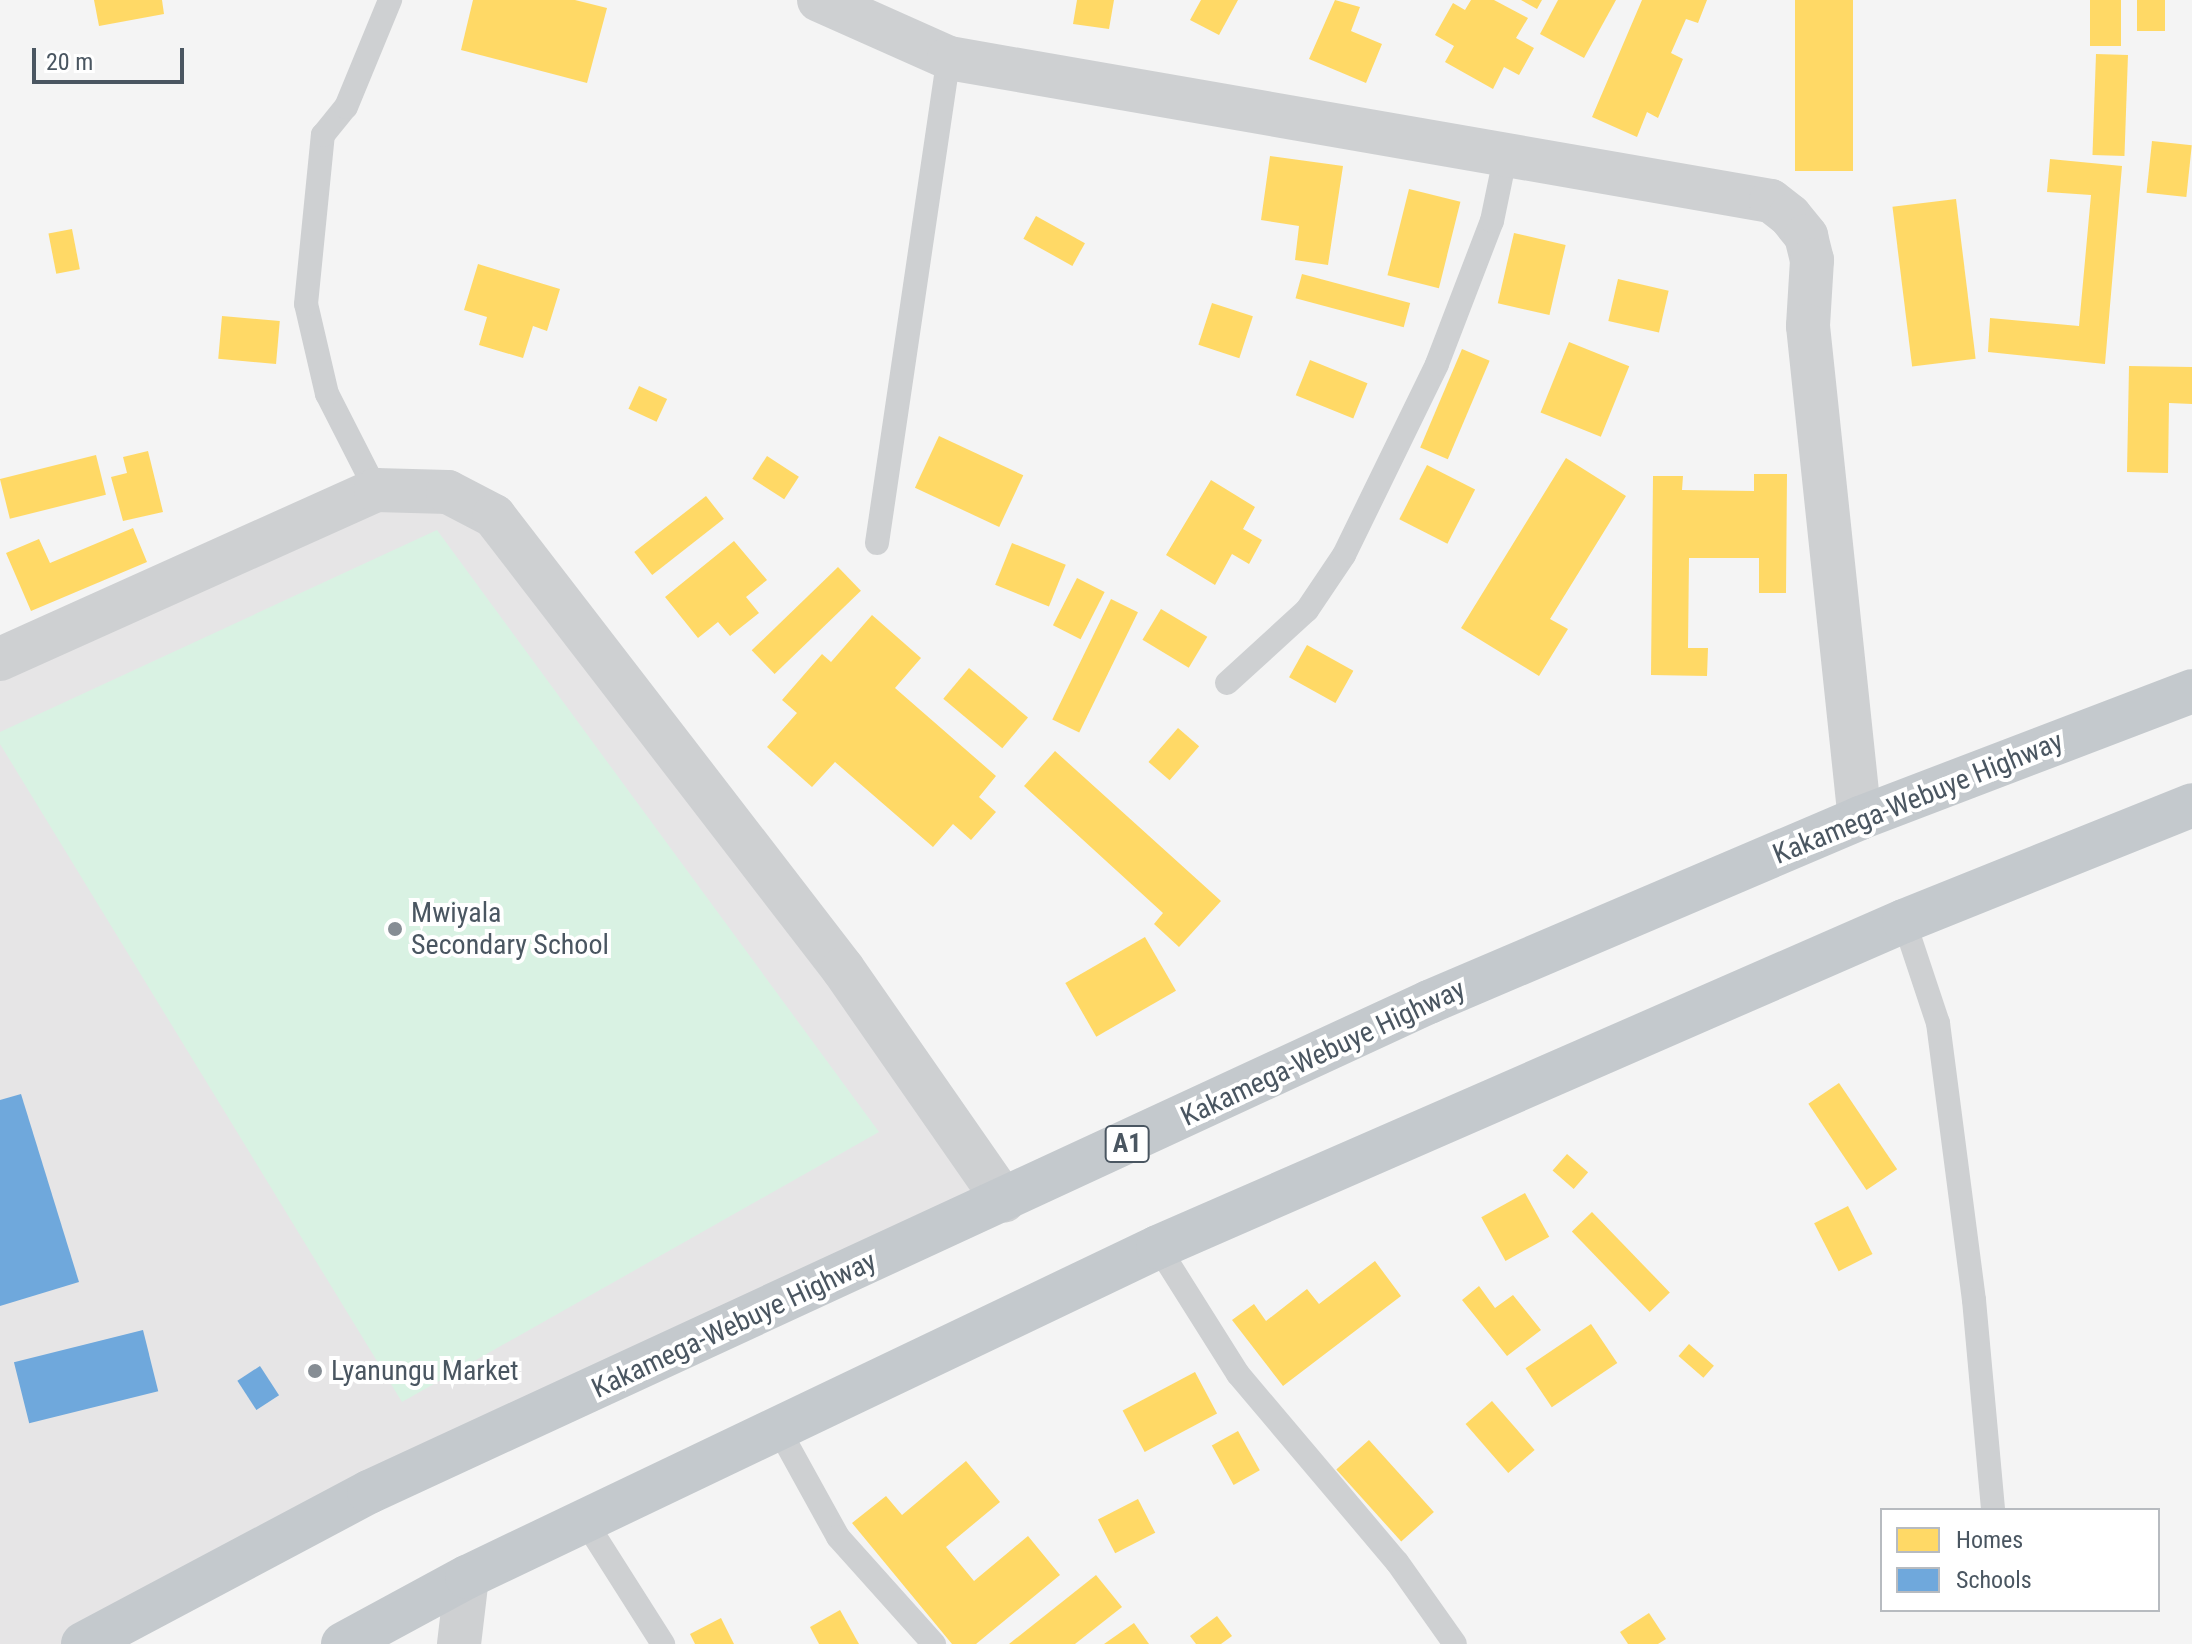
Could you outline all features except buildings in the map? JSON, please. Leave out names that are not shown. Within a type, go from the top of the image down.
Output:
[{"type":"highway","name":"Kakamega-Webuye Highway","points":[[83,1644],[369,1492],[1429,1002],[1860,818],[2192,691]]},
{"type":"highway","points":[[343,1644],[467,1577],[1158,1247],[1904,921],[2192,805]]},
{"type":"street","points":[[819,0],[949,58],[1274,111],[1505,158],[1771,201],[1806,236],[1812,260],[1808,326],[1860,818]]},
{"type":"street","points":[[1,654],[376,490],[448,492],[494,516],[843,969],[1004,1201]]},
{"type":"street","points":[[459,1644],[467,1577]]},
{"type":"lane","points":[[376,490],[327,394],[306,304],[323,135],[346,107],[390,0]]},
{"type":"lane","points":[[877,543],[949,58]]},
{"type":"lane","points":[[1227,683],[1307,610],[1344,555],[1437,364],[1492,221],[1505,158]]},
{"type":"lane","points":[[1904,921],[1938,1023],[1974,1300],[1993,1508]]},
{"type":"lane","points":[[1158,1247],[1238,1374],[1397,1562],[1455,1644]]},
{"type":"lane","points":[[779,1430],[838,1537],[934,1644]]},
{"type":"lane","points":[[585,1521],[663,1644]]},
{"type":"shaded area","name":"Mwiyala Secondary School","points":[[405,493],[477,525],[996,1196],[63,1644],[0,1644],[0,662]]},
{"type":"green space","points":[[437,530],[879,1132],[402,1402],[0,744],[0,732]]},
{"type":"place","name":"Mwiyala Secondary School","points":[[395,929]]},
{"type":"place","name":"Lyanungu Market","points":[[315,1371]]}]
